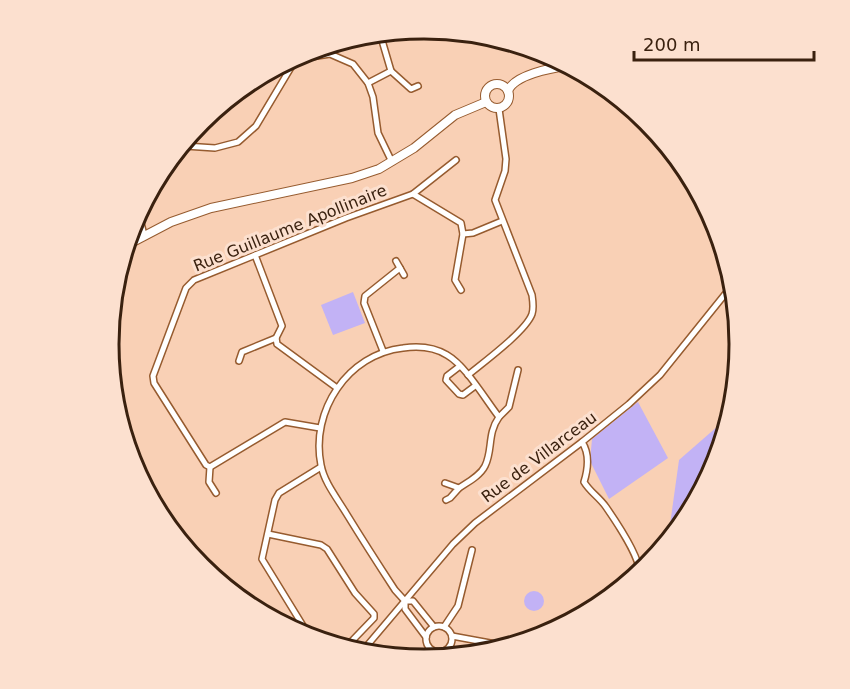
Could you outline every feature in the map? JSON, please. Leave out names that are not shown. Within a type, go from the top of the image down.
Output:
[{"type":"street","points":[[383,42],[391,71],[411,89],[418,86]]},
{"type":"street","points":[[330,54],[353,64],[369,83],[378,133],[392,163]]},
{"type":"street","points":[[508,91],[500,84],[490,86],[486,92],[486,102],[492,108],[500,109],[508,102],[508,91],[513,83],[538,72],[555,68]]},
{"type":"street","points":[[369,83],[391,71]]},
{"type":"street","points":[[192,146],[215,148],[238,142],[256,126],[265,114],[289,72]]},
{"type":"street","points":[[139,238],[171,222],[211,208],[352,178],[392,163],[455,115],[486,102]]},
{"type":"street","points":[[468,375],[523,328],[532,316],[534,306],[532,295],[501,221],[495,200],[505,171],[500,109]]},
{"type":"street","points":[[413,194],[456,160]]},
{"type":"street","name":"Rue Guillaume Apollinaire","points":[[210,467],[206,465],[154,383],[153,376],[186,288],[194,280],[346,218],[413,194],[461,224],[463,234]]},
{"type":"street","points":[[461,290],[455,280],[463,234],[473,233],[501,221]]},
{"type":"street","points":[[143,229],[144,235]]},
{"type":"street","points":[[255,255],[282,326],[276,338],[277,344],[337,388]]},
{"type":"street","points":[[396,261],[404,275]]},
{"type":"street","points":[[383,351],[364,303],[365,296],[400,268]]},
{"type":"street","name":"Rue de Villarceau","points":[[368,644],[453,544],[475,523],[582,442],[660,375],[726,293]]},
{"type":"street","points":[[239,361],[242,352],[276,338]]},
{"type":"street","points":[[432,650],[426,637],[405,609],[405,601],[394,590],[331,488],[321,467],[320,428],[337,388],[352,371],[383,351],[421,347],[440,351],[449,356],[468,375],[499,417]]},
{"type":"street","points":[[460,366],[447,376],[446,380],[459,394],[463,395],[475,386]]},
{"type":"street","points":[[446,500],[478,475],[485,466],[492,426],[509,406],[518,370]]},
{"type":"street","points":[[216,493],[209,482],[210,467],[285,422],[320,428]]},
{"type":"street","points":[[582,442],[586,448],[587,457],[584,482],[606,506],[638,563]]},
{"type":"street","points":[[304,625],[262,559],[275,500],[279,493],[321,467]]},
{"type":"street","points":[[446,483],[459,488]]},
{"type":"street","points":[[268,534],[321,544],[327,549],[355,593],[374,614],[374,618],[352,641]]},
{"type":"street","points":[[444,627],[458,606],[472,550]]},
{"type":"street","points":[[405,601],[413,601],[434,627]]},
{"type":"street","points":[[426,637],[434,627],[444,627],[452,636],[490,643]]},
{"type":"street","points":[[447,649],[450,646],[452,636]]},
{"type":"shaded area","points":[[353,292],[365,323],[333,335],[321,305]]},
{"type":"shaded area","points":[[638,402],[668,458],[609,499],[590,461],[592,439]]},
{"type":"shaded area","points":[[720,424],[699,480],[670,526],[679,460]]},
{"type":"shaded area","points":[[530,591],[538,591],[544,597],[544,605],[538,611],[530,611],[524,605],[524,597]]}]
